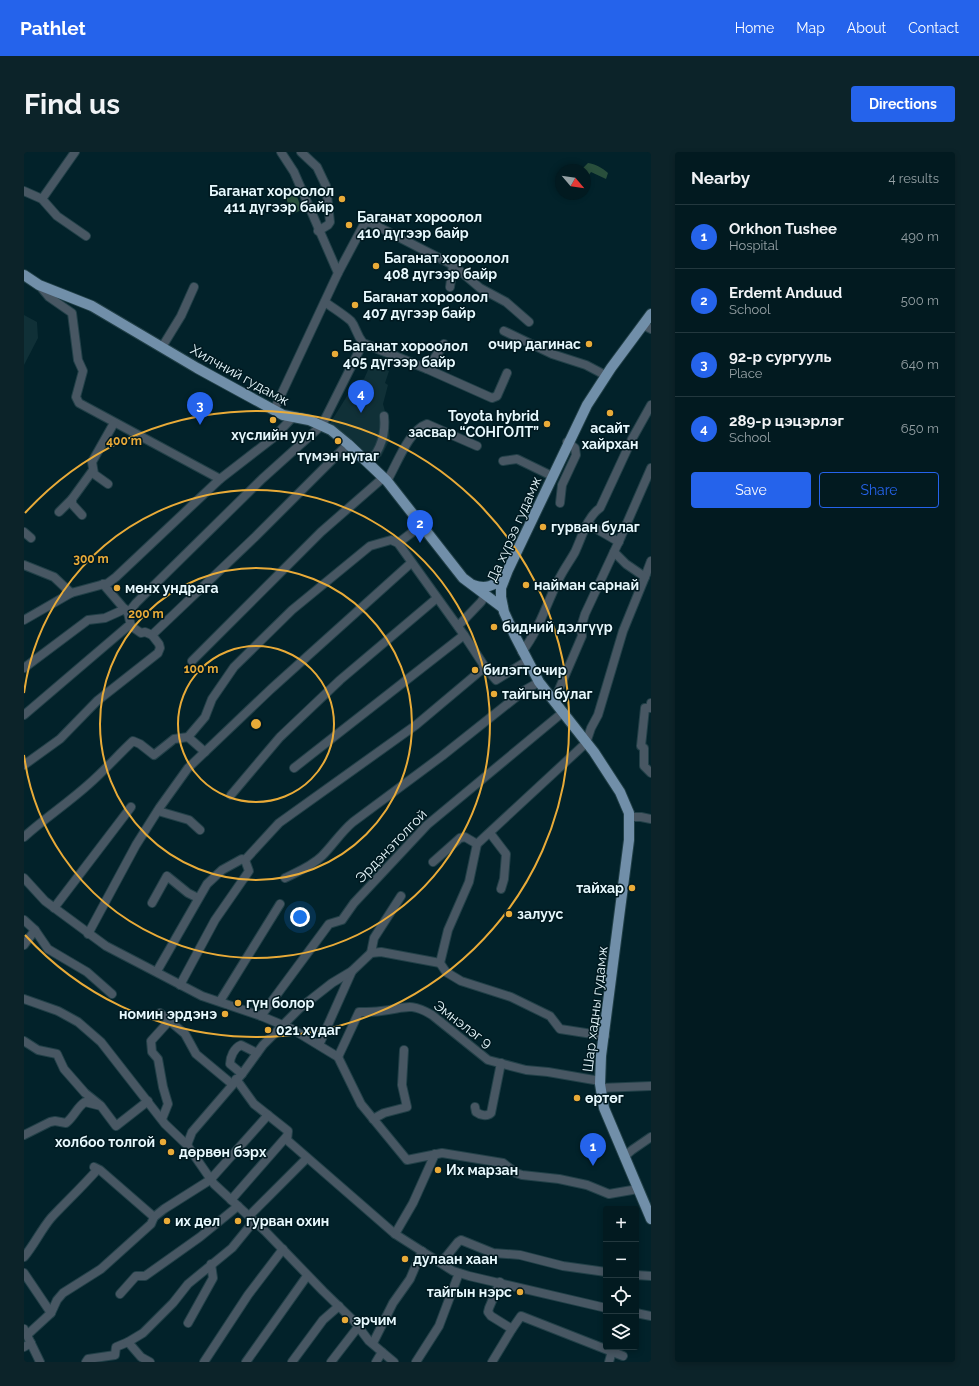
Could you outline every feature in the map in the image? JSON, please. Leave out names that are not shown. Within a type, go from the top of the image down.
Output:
[{"type":"main road","name":"Хилчний гудамж","points":[[24,275],[39,285],[92,306],[274,410],[286,416],[304,418],[322,425],[348,444],[385,479],[455,568],[469,583],[503,608]]},
{"type":"main road","name":"Да хүрээ гудамж","points":[[629,817],[624,801],[615,783],[538,682],[503,608],[497,589],[508,570],[586,405],[605,376],[647,327],[651,314]]},
{"type":"main road","points":[[469,583],[482,588],[497,589]]},
{"type":"main road","name":"Шар хадны гудамж","points":[[629,817],[629,840],[600,1085],[604,1108],[651,1218]]},
{"type":"street","points":[[42,198],[75,152]]},
{"type":"street","points":[[281,152],[294,172],[318,231],[338,273]]},
{"type":"street","points":[[301,152],[317,167],[326,186],[330,222],[318,231]]},
{"type":"street","points":[[24,191],[42,198],[57,216],[86,236]]},
{"type":"street","points":[[274,410],[338,273],[366,222],[406,239],[453,265],[480,288],[506,302],[529,322]]},
{"type":"street","points":[[450,287],[453,265]]},
{"type":"street","points":[[39,285],[49,297],[72,314],[78,360],[83,371],[76,397],[77,401],[114,423],[152,441],[220,479]]},
{"type":"street","points":[[162,347],[181,316],[194,288]]},
{"type":"street","points":[[325,302],[350,321],[354,326],[356,334],[363,343],[492,398],[497,396],[507,374]]},
{"type":"street","points":[[504,331],[552,354],[586,365],[605,376]]},
{"type":"street","points":[[24,668],[88,620],[92,618],[105,618],[126,611],[262,479],[322,425],[363,343]]},
{"type":"street","points":[[427,369],[444,344]]},
{"type":"street","points":[[24,836],[41,822],[56,813],[90,783],[133,741],[140,744],[154,755],[174,739],[188,737],[205,717],[212,699],[234,667],[292,610],[370,546],[391,540],[398,543],[458,626],[485,667],[496,680],[525,657],[560,577],[574,555],[592,514],[600,508],[632,439],[651,405]]},
{"type":"street","points":[[369,463],[382,443],[384,416]]},
{"type":"street","points":[[24,620],[71,593],[103,584],[113,579],[127,568],[220,479],[273,438],[293,417]]},
{"type":"street","points":[[108,484],[94,474],[92,462],[114,423]]},
{"type":"street","points":[[192,661],[306,546],[385,479],[413,434],[420,426],[428,424],[477,446]]},
{"type":"street","points":[[560,504],[562,485],[576,455],[575,448],[568,442]]},
{"type":"street","points":[[152,635],[255,537],[348,444]]},
{"type":"street","points":[[503,461],[517,459],[552,476]]},
{"type":"street","points":[[555,703],[557,694],[582,636],[581,627],[584,614],[619,542],[651,468]]},
{"type":"street","points":[[59,512],[72,499],[93,470]]},
{"type":"street","points":[[72,499],[72,504],[82,515]]},
{"type":"street","points":[[588,524],[619,542]]},
{"type":"street","points":[[398,543],[422,525]]},
{"type":"street","points":[[24,532],[31,538]]},
{"type":"street","points":[[614,552],[626,564],[645,577]]},
{"type":"street","points":[[440,964],[448,930],[469,882],[477,844],[586,743],[591,728],[598,715],[623,631],[651,561]]},
{"type":"street","points":[[88,934],[125,864],[158,810],[188,768],[283,678],[411,563]]},
{"type":"street","points":[[24,565],[54,577],[71,593]]},
{"type":"street","points":[[24,765],[60,739],[98,701],[158,653],[160,648],[159,644],[152,635],[145,632],[141,633],[131,626],[126,611],[103,584]]},
{"type":"street","points":[[458,626],[485,596]]},
{"type":"street","points":[[231,795],[280,737],[340,680],[437,598]]},
{"type":"street","points":[[24,715],[121,632],[131,626]]},
{"type":"street","points":[[294,768],[464,635]]},
{"type":"street","points":[[157,971],[207,884],[222,870],[242,859],[246,860],[279,823],[416,725],[485,667]]},
{"type":"street","points":[[285,878],[317,861],[337,840],[342,831],[353,822],[442,756],[525,690],[538,682]]},
{"type":"street","points":[[651,706],[645,708],[640,737],[641,746],[644,748],[644,766],[651,773]]},
{"type":"street","name":"Эрдэнэтолгой","points":[[261,1016],[329,924],[342,920],[354,903],[427,824],[562,713]]},
{"type":"street","points":[[188,737],[205,752]]},
{"type":"street","points":[[54,908],[131,807]]},
{"type":"street","points":[[158,810],[189,820],[200,830]]},
{"type":"street","points":[[629,817],[651,819]]},
{"type":"street","points":[[490,832],[506,854],[504,879],[501,889]]},
{"type":"street","points":[[433,862],[460,838],[465,837],[477,844]]},
{"type":"street","points":[[180,985],[215,920],[249,871],[246,860]]},
{"type":"street","points":[[152,903],[167,876],[188,893],[198,898]]},
{"type":"street","points":[[24,878],[54,908],[106,946],[157,971],[202,996],[261,1016],[283,1026],[338,1057],[361,1104],[407,1160],[442,1153],[503,1163],[516,1173],[522,1175],[560,1179],[586,1185],[609,1194],[638,1189]]},
{"type":"street","points":[[187,1145],[192,1132],[257,1054],[300,1008],[332,982],[352,972],[371,953],[374,938],[401,896]]},
{"type":"street","points":[[220,1001],[280,904]]},
{"type":"street","points":[[24,920],[35,930],[48,949],[87,972],[112,994]]},
{"type":"street","points":[[24,945],[35,930]]},
{"type":"street","points":[[371,953],[381,952],[440,964],[446,972],[461,981],[511,997],[550,1016],[560,1029],[605,1036]]},
{"type":"street","points":[[319,1045],[352,972]]},
{"type":"street","points":[[24,999],[58,1011],[78,1022],[102,1042],[162,1119],[187,1145],[210,1180],[283,1249],[307,1276],[339,1306],[382,1352],[394,1362]]},
{"type":"street","name":"Эмнэлэг 9","points":[[338,1057],[359,1012],[382,1011],[407,1006],[425,1011],[448,1026],[488,1060],[526,1070],[548,1072],[600,1085],[651,1086]]},
{"type":"street","points":[[160,1013],[185,1034],[196,1054],[236,1079]]},
{"type":"street","points":[[162,1119],[168,1104],[163,1088],[158,1059],[152,1052],[152,1041],[170,1020]]},
{"type":"street","points":[[24,1041],[38,1050],[57,1054],[64,1069],[85,1093],[101,1106],[116,1126],[148,1101]]},
{"type":"street","points":[[257,1054],[241,1045],[232,1054],[230,1064],[236,1079],[254,1104],[288,1131],[287,1140],[396,1234],[458,1273],[500,1282],[541,1294],[603,1307]]},
{"type":"street","points":[[373,1119],[384,1113],[407,1107],[402,1084],[404,1050]]},
{"type":"street","points":[[475,1107],[478,1114],[486,1115],[491,1113],[501,1063]]},
{"type":"street","points":[[24,1135],[50,1122],[55,1121],[66,1123],[71,1119],[80,1106],[86,1102],[101,1106]]},
{"type":"street","points":[[40,1362],[26,1332],[50,1313],[57,1300],[64,1293],[101,1269],[150,1224],[154,1217],[210,1180],[268,1115]]},
{"type":"street","points":[[231,1200],[287,1136]]},
{"type":"street","points":[[624,1157],[651,1138]]},
{"type":"street","points":[[396,1234],[413,1203],[435,1154]]},
{"type":"street","points":[[86,1362],[88,1359],[114,1354],[116,1347],[143,1333],[188,1284],[210,1268],[211,1264],[232,1248],[251,1218],[307,1158]]},
{"type":"street","points":[[24,1257],[35,1244],[51,1218],[78,1192],[95,1168],[100,1170],[154,1217]]},
{"type":"street","points":[[120,1294],[136,1276],[146,1276],[200,1238],[238,1206]]},
{"type":"street","points":[[442,1263],[461,1240],[492,1253],[520,1255],[563,1266],[603,1272]]},
{"type":"street","points":[[204,1362],[248,1295],[283,1249]]},
{"type":"street","points":[[425,1253],[440,1256],[451,1253]]},
{"type":"street","points":[[373,1343],[393,1303],[410,1279],[425,1253]]},
{"type":"street","points":[[188,1323],[213,1278],[211,1264]]},
{"type":"street","points":[[24,1273],[50,1313]]},
{"type":"street","points":[[416,1362],[439,1326],[458,1273]]},
{"type":"street","points":[[639,1275],[651,1276]]},
{"type":"street","points":[[246,1362],[307,1276]]},
{"type":"street","points":[[500,1282],[488,1312],[491,1316],[512,1329]]},
{"type":"street","points":[[292,1362],[323,1320],[339,1306]]},
{"type":"street","points":[[639,1314],[651,1316]]},
{"type":"street","points":[[492,1362],[520,1316],[623,1356]]},
{"type":"street","points":[[331,1362],[358,1327]]},
{"type":"street","points":[[128,1342],[141,1357],[150,1362]]},
{"type":"street","points":[[24,1348],[32,1343]]},
{"type":"street","points":[[610,1362],[612,1351]]},
{"type":"street","points":[[376,1362],[382,1352]]},
{"type":"shaded area","points":[[588,163],[596,165],[606,171],[608,173],[606,179],[591,172],[591,164],[587,164]]},
{"type":"shaded area","points":[[296,194],[302,210],[292,214],[286,198]]},
{"type":"shaded area","points":[[24,315],[37,322],[38,338],[24,365]]},
{"type":"shaded area","points":[[372,361],[380,364],[379,367],[389,371],[385,383],[388,385],[383,404],[388,422],[390,439],[381,457],[373,453],[370,457],[329,425],[357,380],[364,379]]},
{"type":"place","name":"Баганат хороолол 411 дүгээр байр","points":[[342,199]]},
{"type":"place","name":"Баганат хороолол 410 дүгээр байр","points":[[349,225]]},
{"type":"place","name":"Баганат хороолол 408 дүгээр байр","points":[[376,266]]},
{"type":"place","name":"Баганат хороолол 407 дүгээр байр","points":[[355,305]]},
{"type":"place","name":"очир дагинас","points":[[589,344]]},
{"type":"place","name":"Баганат хороолол 405 дүгээр байр","points":[[335,354]]},
{"type":"place","name":"289-р цэцэрлэг","points":[[361,413]]},
{"type":"place","name":"асайт хайрхан","points":[[610,413]]},
{"type":"place","name":"хүслийн уул","points":[[273,420]]},
{"type":"place","name":"Toyota hybrid засвар “СОНГОЛТ”","points":[[547,424]]},
{"type":"place","name":"92-р сургууль","points":[[200,425]]},
{"type":"place","name":"түмэн нутаг","points":[[338,441]]},
{"type":"place","name":"гурван булаг","points":[[543,527]]},
{"type":"place","name":"Erdemt Anduud","points":[[420,543]]},
{"type":"place","name":"найман сарнай","points":[[526,585]]},
{"type":"place","name":"мөнх ундрага","points":[[117,588]]},
{"type":"place","name":"бидний дэлгүүр","points":[[494,627]]},
{"type":"place","name":"билэгт очир","points":[[475,670]]},
{"type":"place","name":"тайгын булаг","points":[[494,694]]},
{"type":"place","name":"тайхар","points":[[632,888]]},
{"type":"place","name":"залуус","points":[[509,914]]},
{"type":"place","name":"гүн болор","points":[[238,1003]]},
{"type":"place","name":"номин эрдэнэ","points":[[225,1014]]},
{"type":"place","name":"021 худаг","points":[[268,1030]]},
{"type":"place","name":"өртөг","points":[[577,1098]]},
{"type":"place","name":"холбоо толгой","points":[[163,1142]]},
{"type":"place","name":"дөрвөн бэрх","points":[[171,1152]]},
{"type":"place","name":"Orkhon Tushee","points":[[593,1166]]},
{"type":"place","name":"Их марзан","points":[[438,1170]]},
{"type":"place","name":"их дөл","points":[[167,1221]]},
{"type":"place","name":"гурван охин","points":[[238,1221]]},
{"type":"place","name":"дулаан хаан","points":[[405,1259]]},
{"type":"place","name":"тайгын нэрс","points":[[520,1292]]},
{"type":"place","name":"эрчим","points":[[345,1320]]}]
